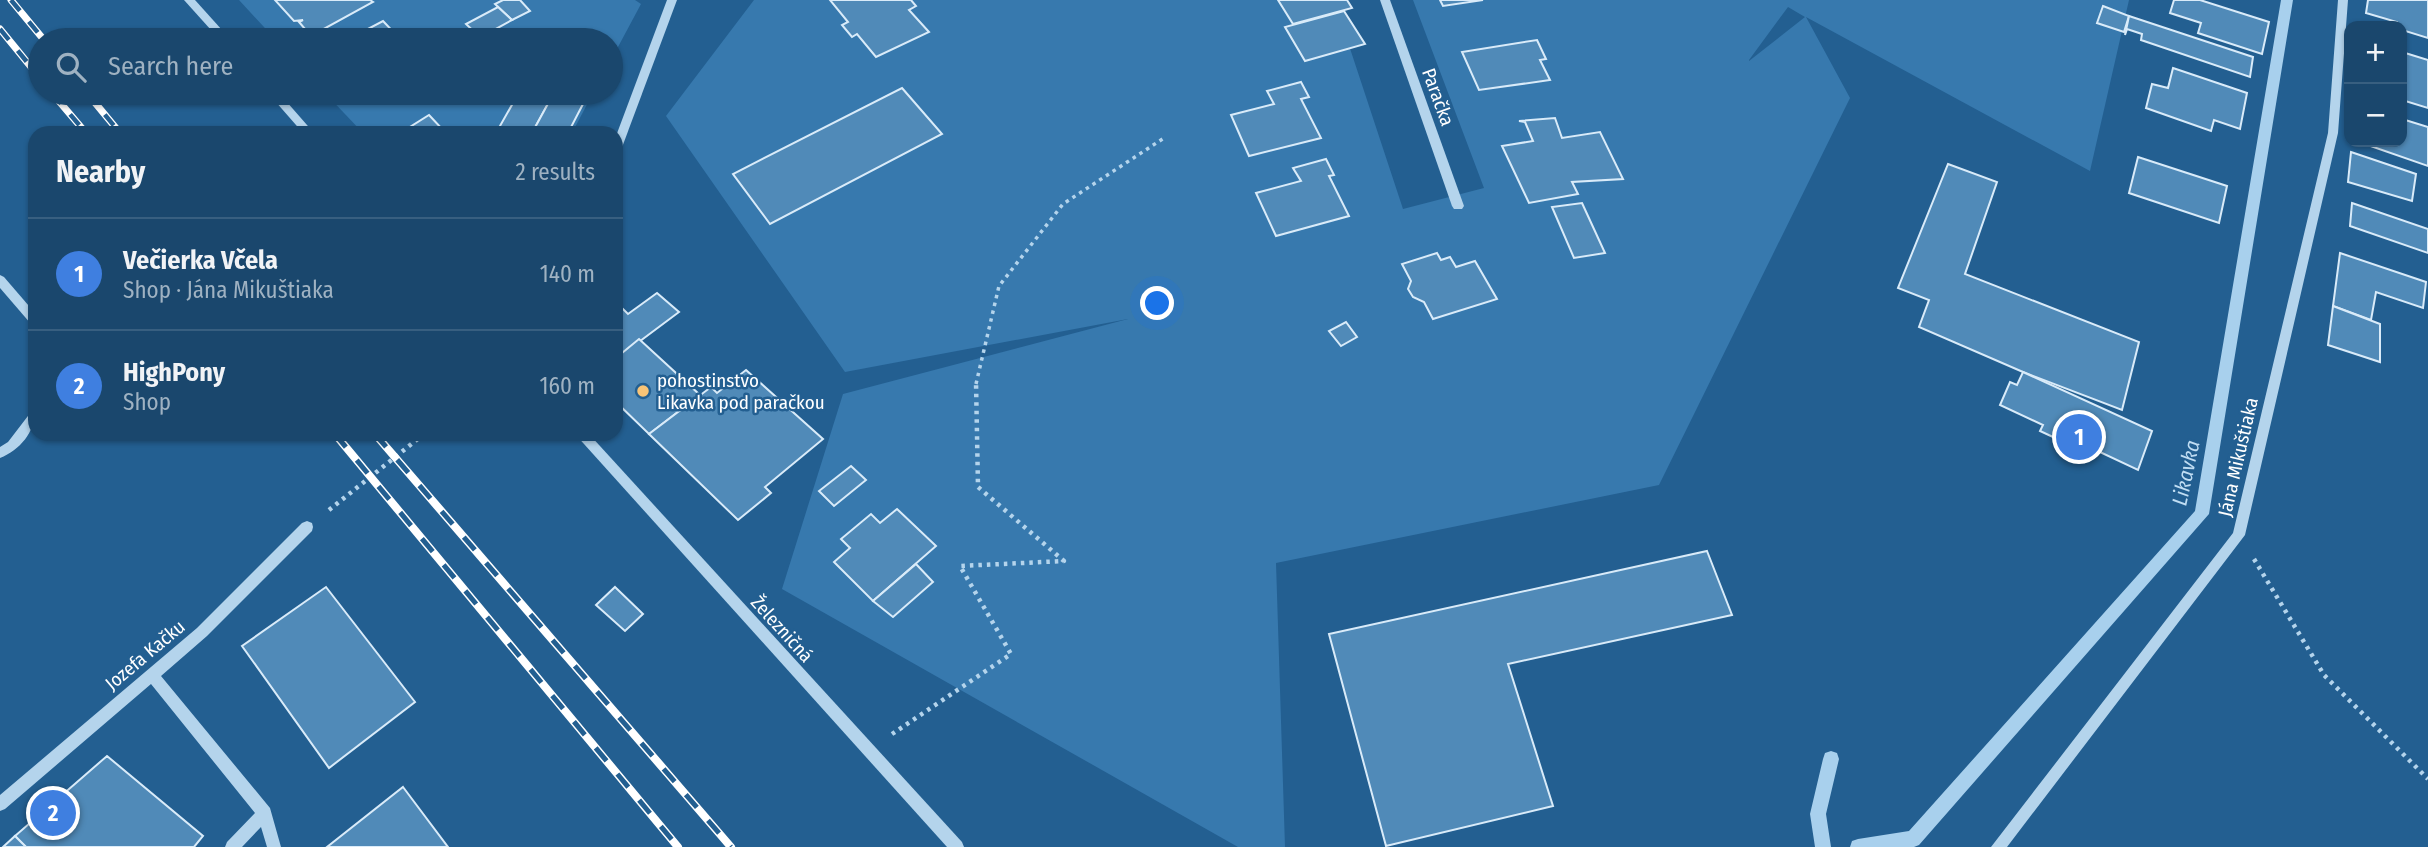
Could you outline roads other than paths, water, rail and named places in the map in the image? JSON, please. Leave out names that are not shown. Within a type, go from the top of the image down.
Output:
[{"type":"street","points":[[189,0],[215,28]]},
{"type":"street","points":[[623,131],[671,0]]},
{"type":"street","name":"Paračka","points":[[1385,0],[1458,206]]},
{"type":"street","name":"Jána Mikuštiaka","points":[[1998,847],[2239,535],[2333,133],[2343,0]]},
{"type":"street","points":[[284,105],[303,126]]},
{"type":"street","points":[[0,279],[28,313]]},
{"type":"street","points":[[0,453],[12,446],[28,425]]},
{"type":"street","name":"Železničná","points":[[587,441],[957,847]]},
{"type":"street","name":"Jozefa Kačku","points":[[0,804],[202,632],[307,527]]},
{"type":"street","points":[[232,847],[265,813]]},
{"type":"lane","points":[[152,675],[265,813],[274,847]]},
{"type":"waterway","name":"Likavka","points":[[1858,847],[1913,839],[2202,514],[2287,0]]},
{"type":"waterway","points":[[1823,847],[1818,814],[1831,759]]},
{"type":"railway","points":[[11,0],[34,28]]},
{"type":"railway","points":[[0,29],[28,63]]},
{"type":"railway","points":[[62,105],[80,126]]},
{"type":"railway","points":[[97,105],[114,126]]},
{"type":"railway","points":[[341,441],[678,847]]},
{"type":"railway","points":[[381,441],[731,847]]},
{"type":"place","name":"pohostinstvo Likavka pod paračkou","points":[[643,391]]},
{"type":"place","name":"Večierka Včela","points":[[2079,437]]},
{"type":"place","name":"HighPony","points":[[53,813]]}]
